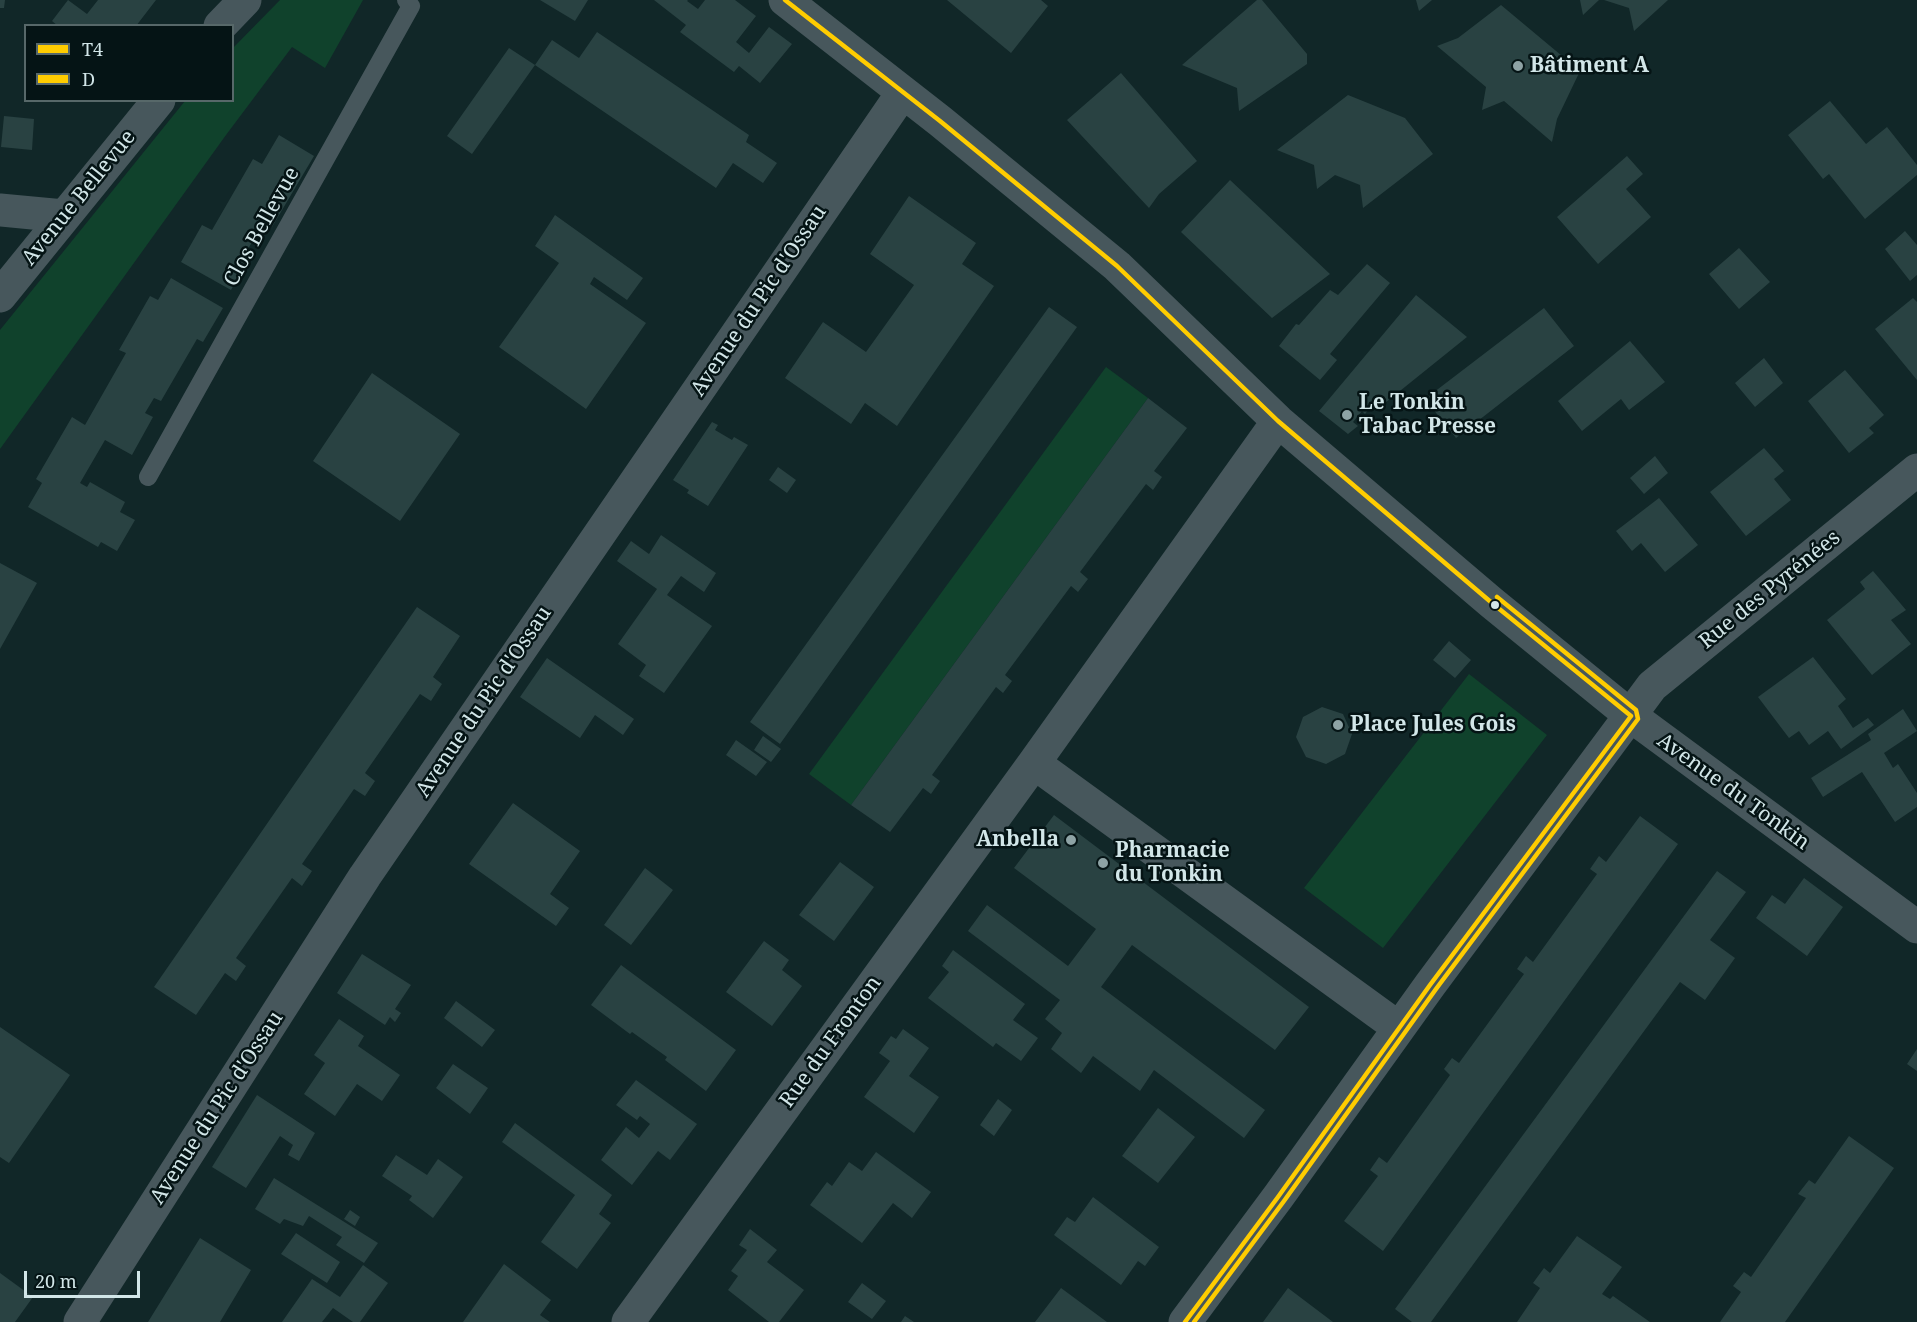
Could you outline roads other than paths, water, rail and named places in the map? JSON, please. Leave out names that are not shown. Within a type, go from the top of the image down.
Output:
[{"type":"street","points":[[222,24],[245,0]]},
{"type":"street","name":"Avenue du Tonkin","points":[[785,0],[903,92],[1117,266],[1278,421],[1492,603],[1630,716],[1917,927]]},
{"type":"street","name":"Avenue du Pic d'Ossau","points":[[80,1322],[365,876],[903,92]]},
{"type":"street","name":"Avenue Bellevue","points":[[0,296],[157,102]]},
{"type":"street","points":[[0,210],[64,216]]},
{"type":"street","points":[[1278,421],[1034,762],[1399,1028]]},
{"type":"street","name":"Rue des Pyrénées","points":[[1630,716],[1652,686],[1917,470]]},
{"type":"street","points":[[1185,1322],[1630,716]]},
{"type":"street","name":"Rue du Fronton","points":[[628,1322],[1034,762]]},
{"type":"lane","name":"Clos Bellevue","points":[[148,477],[411,6],[406,0]]},
{"type":"place","name":"Bâtiment A","points":[[1518,66]]},
{"type":"place","name":"Le Tonkin Tabac Presse","points":[[1347,415]]},
{"type":"place","name":"Place Jules Gois","points":[[1338,725]]},
{"type":"place","name":"Anbella","points":[[1071,840]]},
{"type":"place","name":"Pharmacie du Tonkin","points":[[1103,863]]}]
